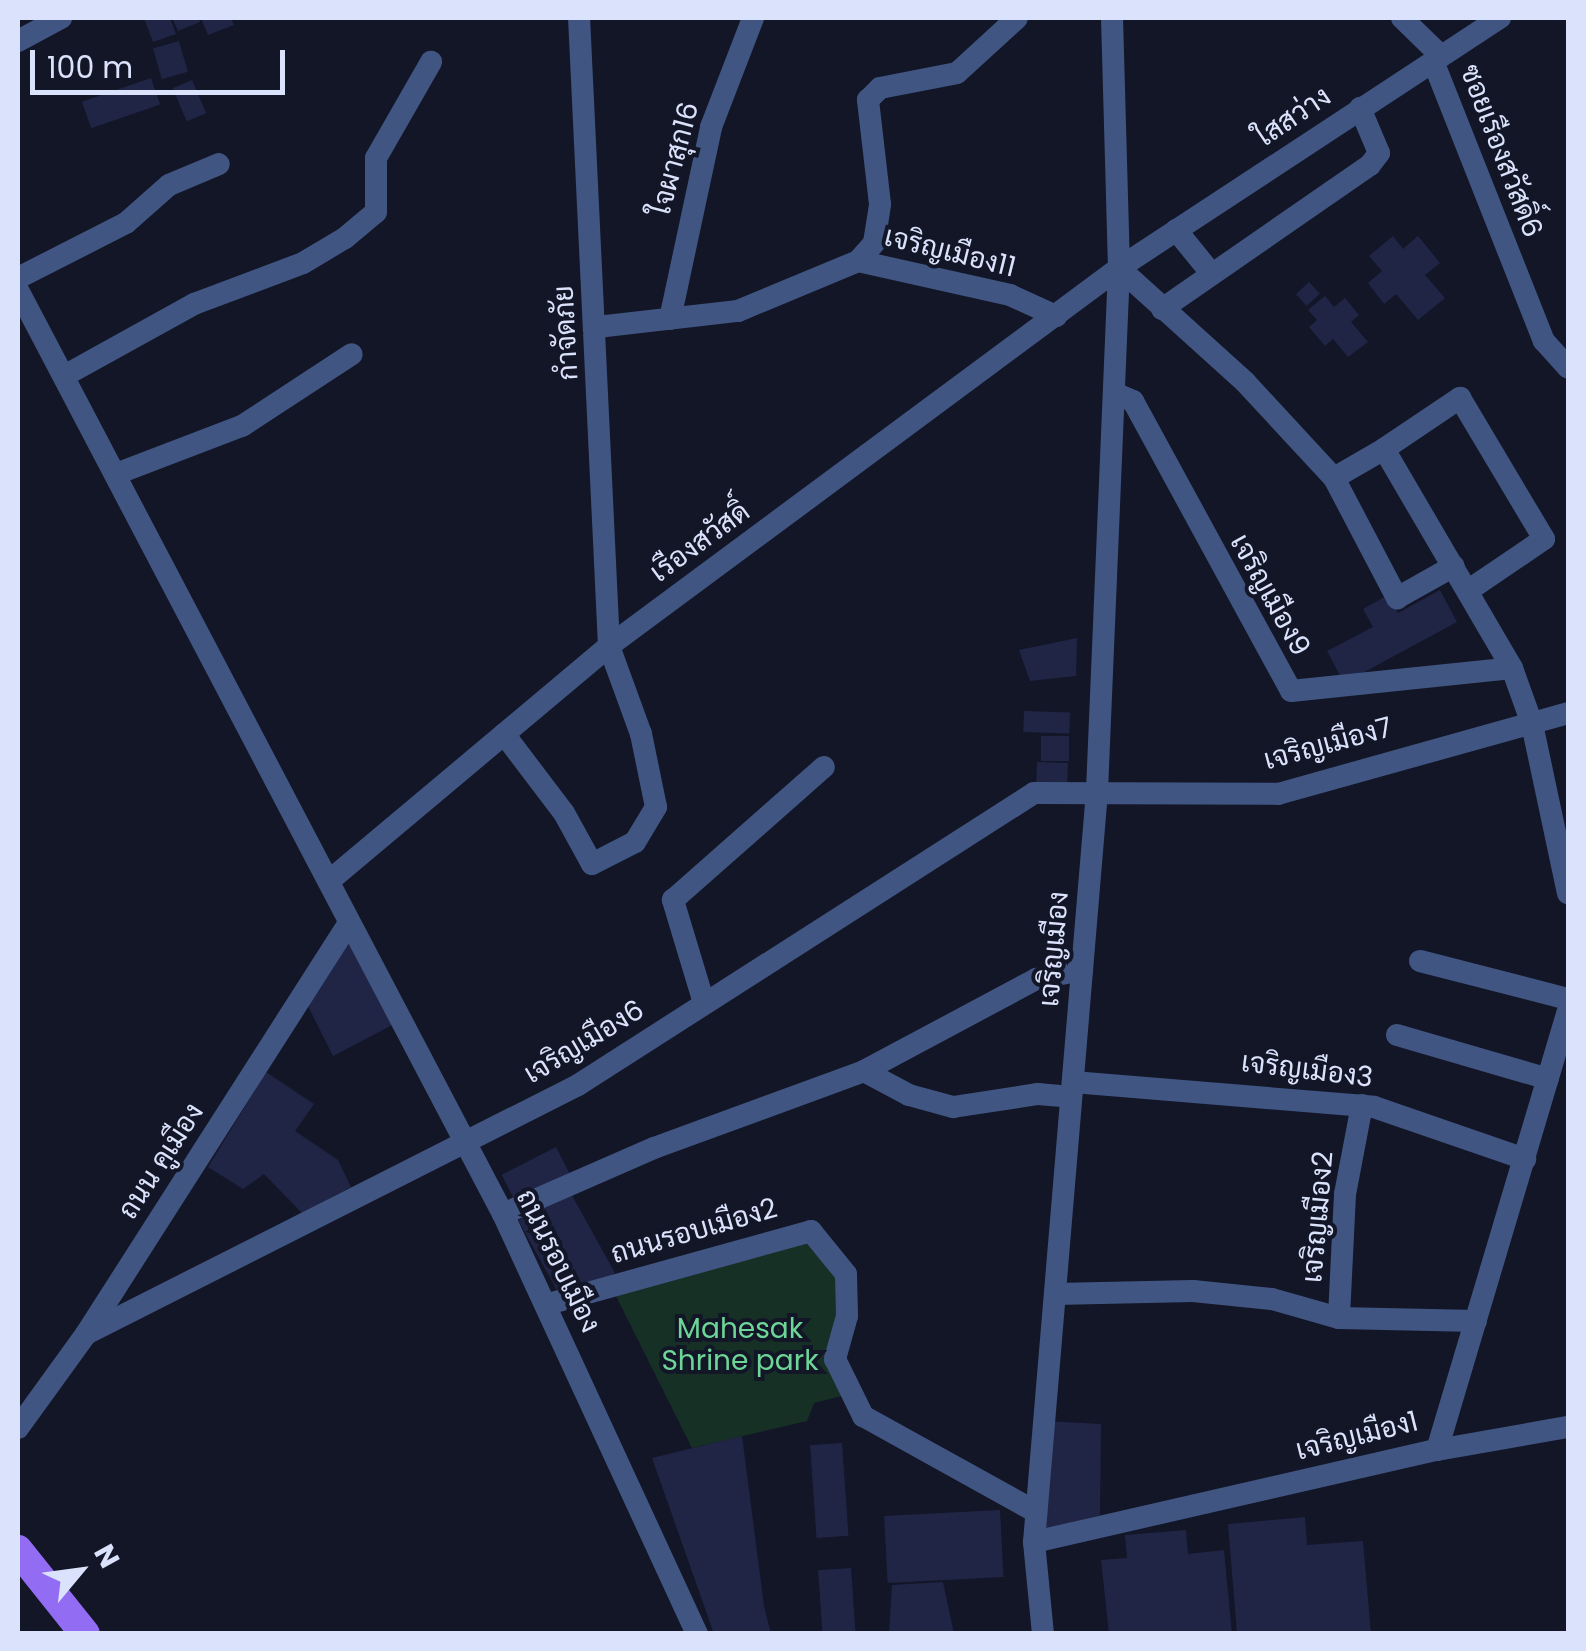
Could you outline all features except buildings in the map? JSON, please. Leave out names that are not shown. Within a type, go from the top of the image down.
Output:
[{"type":"main road","points":[[18,1550],[85,1634]]},
{"type":"street","points":[[18,41],[61,18]]},
{"type":"street","name":"กำจัดภัย","points":[[504,734],[564,812],[592,864],[635,842],[656,808],[641,734],[609,646],[579,18]]},
{"type":"street","name":"ใจผาสุก16","points":[[670,320],[710,127],[753,18]]},
{"type":"street","points":[[858,261],[874,243],[880,204],[868,100],[880,88],[957,73],[1017,18]]},
{"type":"street","name":"เจริญเมือง","points":[[1042,1634],[1034,1542],[1097,791],[1119,268],[1112,18]]},
{"type":"street","points":[[1402,18],[1437,58]]},
{"type":"street","name":"ใสสว่าง","points":[[1119,268],[1500,18]]},
{"type":"street","name":"ซอยเรืองสวัสดิ์6","points":[[1437,58],[1544,340],[1568,368]]},
{"type":"street","points":[[64,376],[194,304],[303,263],[345,238],[376,212],[376,158],[430,62]]},
{"type":"street","points":[[1162,309],[1370,166],[1379,153],[1360,108]]},
{"type":"street","points":[[18,278],[126,223],[169,185],[219,164]]},
{"type":"street","points":[[1176,230],[1211,273]]},
{"type":"street","name":"เจริญเมือง11","points":[[596,328],[670,320],[770,302],[858,261],[1010,295],[1056,316]]},
{"type":"street","points":[[1119,268],[1245,382],[1334,478],[1397,598],[1454,566]]},
{"type":"street","name":"เรืองสวัสดิ์","points":[[329,881],[609,646],[1119,268]]},
{"type":"street","name":"ถนนรอบเมือง","points":[[18,290],[503,1214],[548,1304],[697,1634]]},
{"type":"street","points":[[116,474],[242,426],[352,354]]},
{"type":"street","name":"เจริญเมือง9","points":[[1114,393],[1133,401],[1290,692],[1512,668]]},
{"type":"street","points":[[1334,478],[1460,398],[1544,539],[1469,590]]},
{"type":"street","points":[[1384,449],[1512,668],[1532,724],[1568,893]]},
{"type":"street","name":"เจริญเมือง7","points":[[1097,791],[1278,794],[1568,713]]},
{"type":"street","points":[[704,1004],[673,900],[824,767]]},
{"type":"street","name":"เจริญเมือง6","points":[[86,1334],[578,1085],[1034,793],[1097,791]]},
{"type":"street","name":"ถนน คูเมือง","points":[[18,1428],[86,1334],[350,923]]},
{"type":"street","points":[[1420,961],[1568,999]]},
{"type":"street","points":[[503,1214],[654,1148],[864,1072],[1036,978],[1082,970]]},
{"type":"street","name":"เจริญเมือง1","points":[[1034,1542],[1437,1450],[1568,1010]]},
{"type":"street","points":[[1397,1035],[1548,1079]]},
{"type":"street","name":"เจริญเมือง3","points":[[864,1072],[909,1095],[953,1107],[1072,1089],[1362,1105],[1526,1160]]},
{"type":"street","name":"เจริญเมือง2","points":[[1362,1105],[1345,1194],[1339,1318],[1476,1320]]},
{"type":"street","name":"ถนนรอบเมือง2","points":[[548,1304],[811,1231],[846,1274],[847,1316],[835,1358],[862,1416],[1036,1512]]},
{"type":"street","points":[[1055,1294],[1193,1291],[1272,1299],[1339,1318]]},
{"type":"street","points":[[1437,1450],[1568,1427]]},
{"type":"green space","name":"Mahesak Shrine park","points":[[816,1232],[842,1263],[845,1395],[814,1403],[807,1421],[692,1448],[613,1290]]}]
